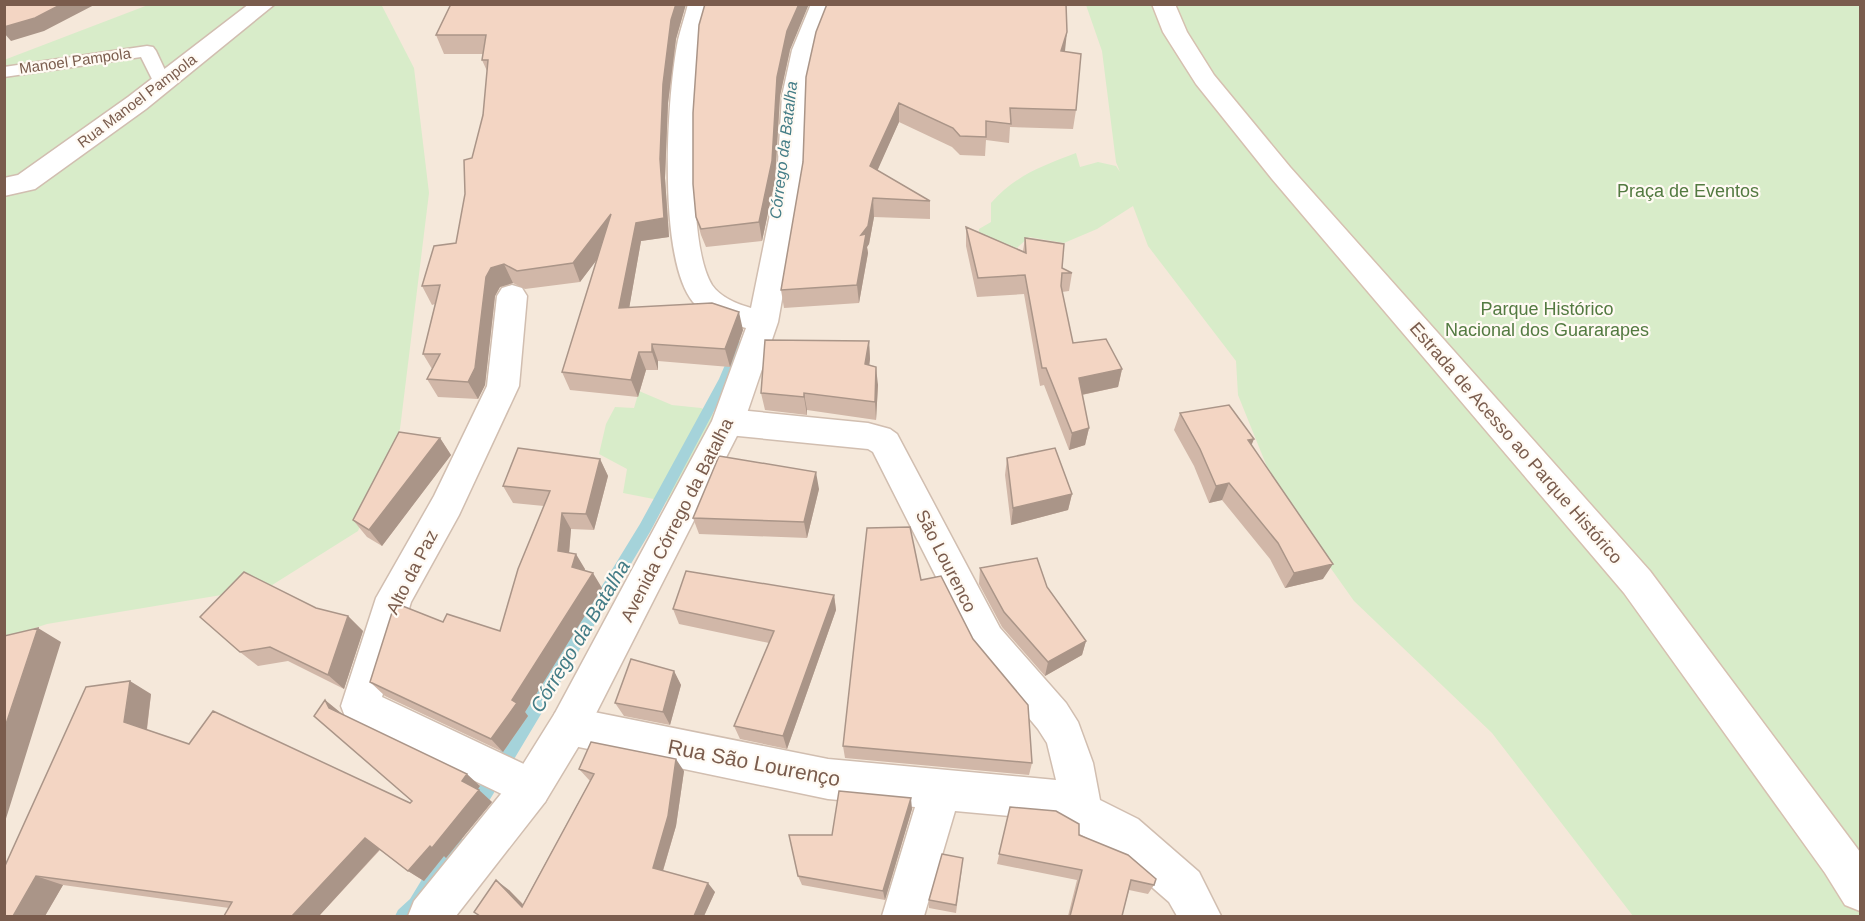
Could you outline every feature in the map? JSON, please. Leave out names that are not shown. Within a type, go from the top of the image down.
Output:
[{"type":"street","name":"Rua Manoel Pampola","points":[[4,187],[26,183],[162,83],[264,4]]},
{"type":"street","points":[[700,4],[690,43],[684,109],[681,209],[688,260],[702,293],[733,314],[763,322]]},
{"type":"street","name":"Avenida Córrego da Batalha","points":[[429,916],[531,788],[569,726],[728,422],[763,322],[790,180],[794,96],[804,50],[823,4]]},
{"type":"street","name":"Estrada de Acesso ao Parque Histórico","points":[[1163,4],[1175,32],[1205,79],[1281,173],[1637,582],[1840,858],[1860,890]]},
{"type":"street","name":"Alto da Paz","points":[[512,296],[503,386],[447,505],[394,598],[360,706],[531,788]]},
{"type":"street","name":"São Lourenco","points":[[728,422],[868,436],[885,442],[987,640],[1052,716],[1064,735],[1073,763],[1082,813]]},
{"type":"street","name":"Rua São Lourenço","points":[[569,726],[828,779],[1057,800],[1124,834],[1184,887],[1200,916]]},
{"type":"street","points":[[903,916],[941,790]]},
{"type":"lane","name":"Manoel Pampola","points":[[4,72],[147,51],[162,83]]},
{"type":"shaded area","points":[[5,5],[1860,5],[1860,916],[5,916]]},
{"type":"green space","points":[[381,4],[414,68],[429,193],[400,429],[358,531],[269,587],[47,624],[5,638],[4,60],[148,5]]},
{"type":"green space","name":"Parque Histórico Nacional dos Guararapes","points":[[1086,5],[1860,5],[1860,916],[1633,916],[1492,733],[1354,601],[1278,494],[1238,395],[1236,361],[1148,246],[1133,206],[1097,229],[1064,243],[1029,237],[1008,256],[979,251],[979,229],[991,222],[991,203],[1010,185],[1030,172],[1076,153],[1080,167],[1098,162],[1116,166],[1120,172],[1116,162],[1102,51]]},
{"type":"green space","points":[[639,391],[672,405],[701,408],[717,415],[669,502],[623,493],[627,469],[599,454],[606,424],[615,407],[634,408]]},
{"type":"building","points":[[4,4],[62,4],[35,18],[4,27]]},
{"type":"building","points":[[451,4],[676,4],[671,20],[663,84],[660,159],[664,218],[636,223],[619,308],[712,303],[739,312],[725,349],[652,344],[652,352],[639,352],[631,380],[562,372],[611,214],[573,263],[517,271],[504,264],[491,268],[486,277],[475,368],[468,382],[427,379],[440,354],[423,354],[440,285],[422,286],[434,246],[456,243],[465,194],[464,160],[472,158],[483,115],[488,60],[482,60],[486,35],[436,35]]},
{"type":"building","points":[[705,4],[799,4],[787,31],[777,77],[772,161],[759,222],[701,229],[696,217],[693,184],[693,113],[699,25]]},
{"type":"building","points":[[827,4],[1066,4],[1067,32],[1061,51],[1081,54],[1076,110],[1010,108],[1011,124],[986,121],[986,137],[960,136],[953,128],[899,103],[870,166],[930,201],[873,198],[868,226],[861,235],[866,234],[857,285],[781,290],[803,162],[806,77],[816,32]]},
{"type":"building","points":[[966,227],[1026,253],[1025,238],[1064,244],[1062,268],[1072,273],[1062,273],[1061,286],[1073,343],[1106,339],[1122,369],[1079,378],[1089,428],[1072,433],[1046,368],[1042,368],[1025,275],[978,278]]},
{"type":"building","points":[[765,340],[869,341],[865,364],[876,367],[875,402],[804,393],[804,397],[761,393]]},
{"type":"building","points":[[1229,405],[1254,439],[1248,440],[1333,564],[1294,573],[1278,543],[1229,483],[1216,486],[1200,449],[1180,413]]},
{"type":"building","points":[[399,432],[440,438],[369,530],[353,520]]},
{"type":"building","points":[[518,448],[600,459],[586,514],[562,513],[558,551],[576,554],[572,567],[593,573],[512,700],[517,703],[491,739],[370,682],[395,603],[443,622],[447,614],[500,631],[518,569],[550,491],[503,486]]},
{"type":"building","points":[[1055,448],[1072,494],[1013,508],[1007,458]]},
{"type":"building","points":[[719,456],[816,472],[804,522],[693,518]]},
{"type":"building","points":[[910,527],[921,580],[941,576],[973,639],[1028,705],[1032,763],[843,746],[867,528]]},
{"type":"building","points":[[1037,558],[1047,587],[1086,641],[1048,662],[1004,612],[980,568]]},
{"type":"building","points":[[686,571],[834,595],[783,736],[734,726],[774,631],[673,609]]},
{"type":"building","points":[[244,572],[316,608],[348,616],[328,675],[270,647],[240,652],[200,617]]},
{"type":"building","points":[[38,628],[4,730],[4,636]]},
{"type":"building","points":[[631,659],[674,671],[663,712],[615,703]]},
{"type":"building","points":[[130,681],[124,722],[189,744],[213,711],[410,803],[412,801],[314,716],[325,700],[329,708],[467,774],[462,781],[479,790],[432,848],[430,846],[408,871],[365,838],[292,916],[224,916],[232,902],[36,876],[13,916],[4,916],[4,868],[86,687]]},
{"type":"building","points":[[591,742],[676,759],[668,816],[653,868],[708,883],[694,916],[480,916],[474,912],[496,880],[522,907],[594,774],[579,769]]},
{"type":"building","points":[[839,791],[911,798],[883,891],[798,876],[789,835],[832,835]]},
{"type":"building","points":[[1010,807],[1056,811],[1079,824],[1079,835],[1128,855],[1156,879],[1154,885],[1131,880],[1122,916],[1070,916],[1082,870],[999,854]]},
{"type":"building","points":[[942,854],[963,858],[956,905],[929,900]]},
{"type":"waterway","name":"Córrego da Batalha","points":[[474,810],[645,528],[725,379],[739,346]]},
{"type":"waterway","name":"Córrego da Batalha","points":[[404,916],[416,905],[455,841]]},
{"type":"park label","name":"Praça de Eventos","points":[[1688,191]]}]
